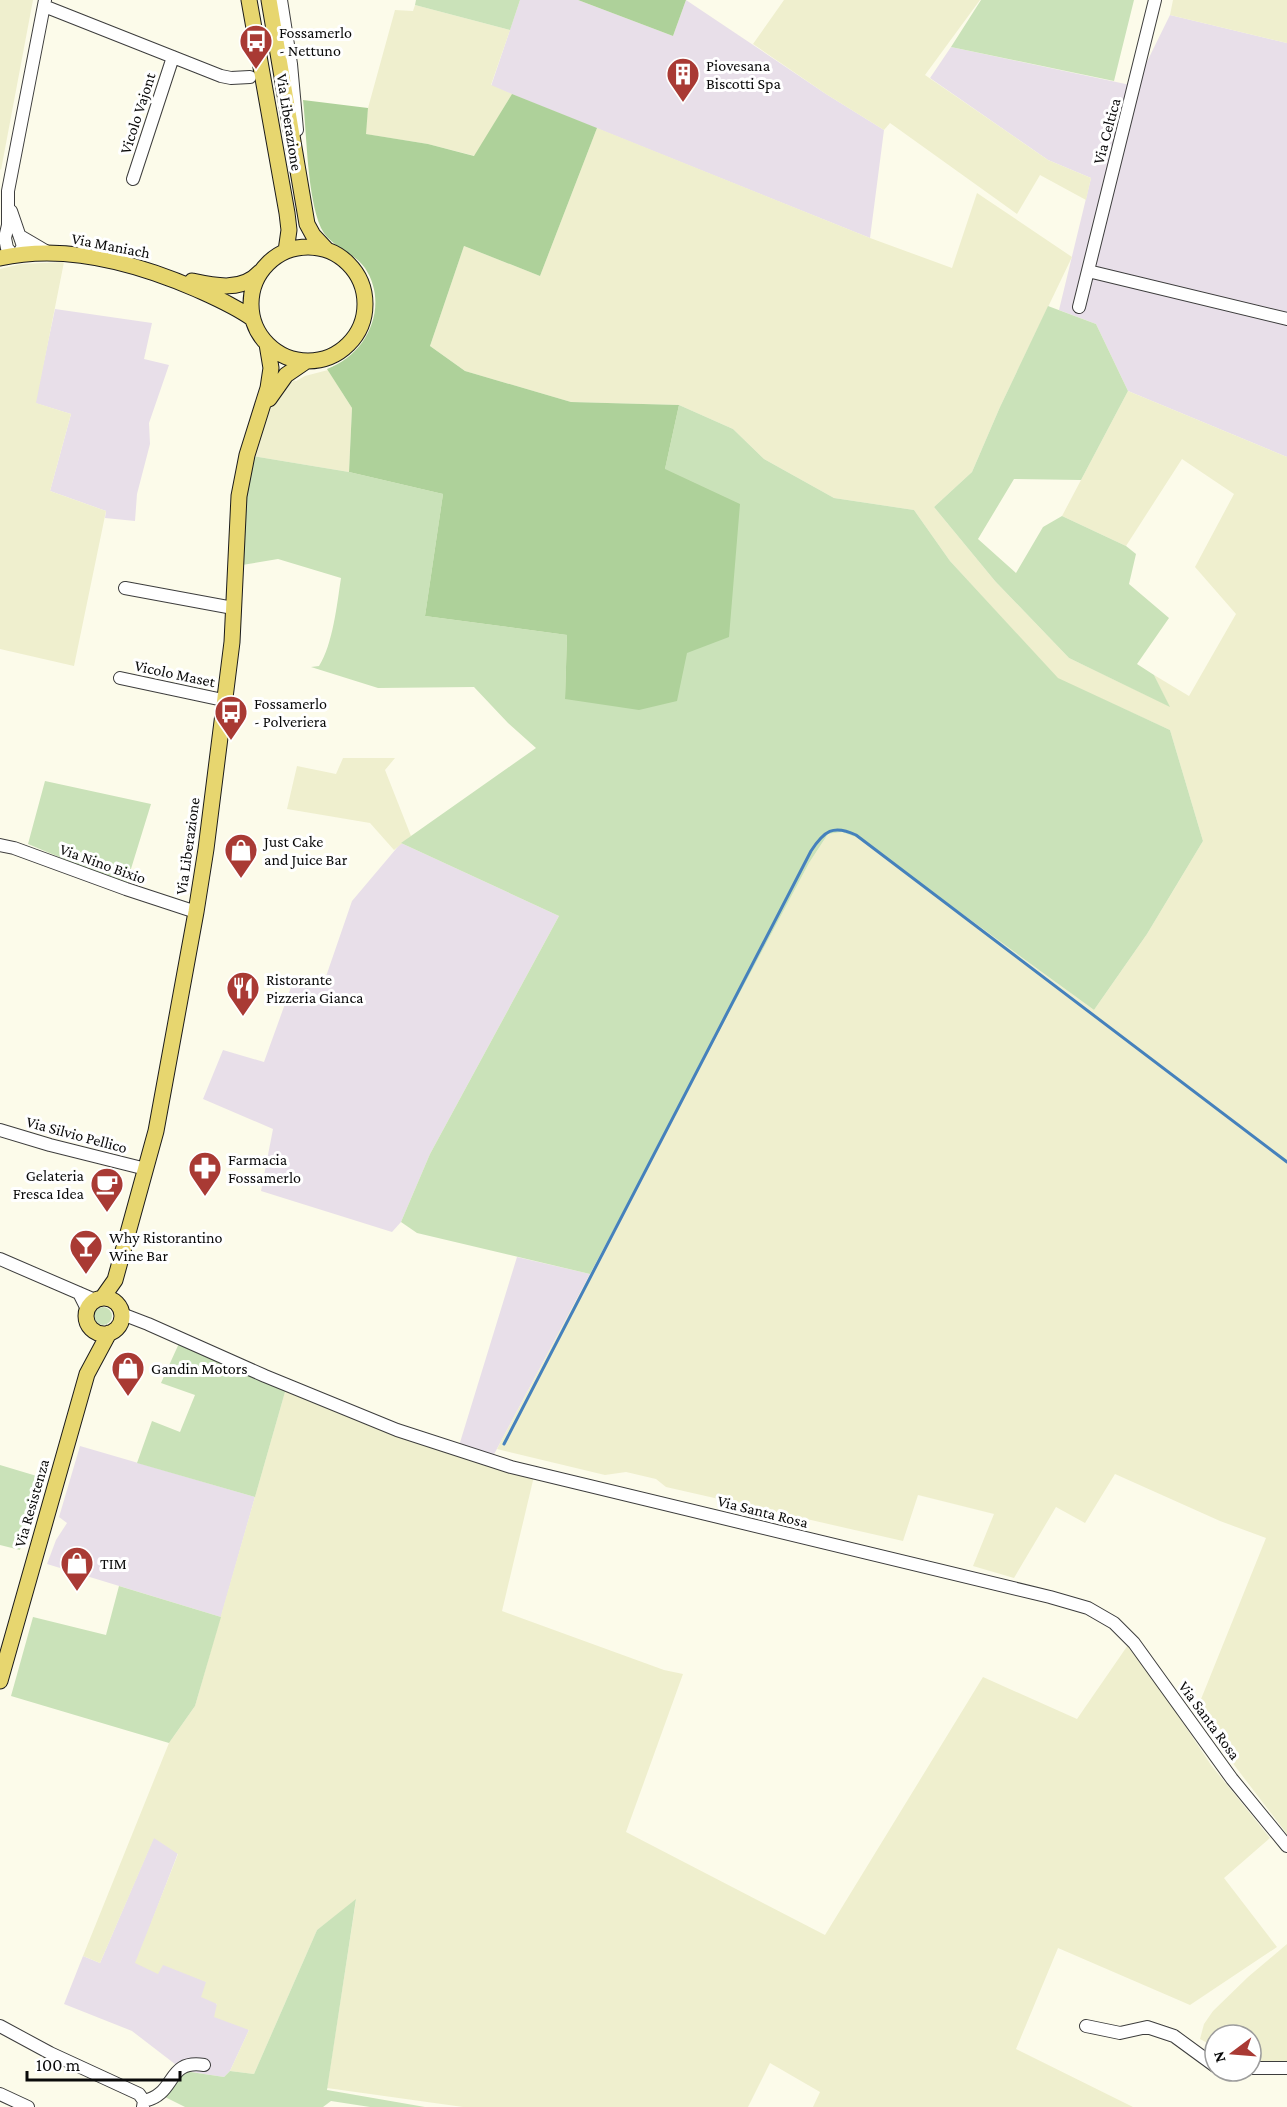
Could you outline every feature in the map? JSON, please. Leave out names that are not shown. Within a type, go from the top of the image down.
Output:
[{"type":"main road","name":"Via Liberazione","points":[[249,0],[287,213],[289,230],[286,251]]},
{"type":"main road","name":"Via Liberazione","points":[[269,0],[307,224],[319,243],[327,250]]},
{"type":"main road","points":[[300,247],[327,250],[347,263],[362,282],[365,314],[360,330],[350,344],[337,354],[322,360],[305,362],[285,356],[267,344],[253,319],[252,293],[262,269],[276,256],[300,247]]},
{"type":"main road","name":"Via Maniach","points":[[7,251],[76,255],[166,276],[226,286],[245,283],[254,278],[262,269]]},
{"type":"main road","name":"Via Maniach","points":[[166,276],[229,303],[253,319]]},
{"type":"main road","name":"Via Liberazione","points":[[93,1330],[87,1321],[115,1280],[146,1169],[165,1086],[196,912],[232,642],[239,496],[247,455],[261,412],[271,368],[267,344]]},
{"type":"main road","name":"Via Liberazione","points":[[261,412],[273,391],[286,375],[305,362]]},
{"type":"main road","points":[[93,1330],[98,1333],[117,1324],[119,1305],[100,1302]]},
{"type":"main road","name":"Via Resistenza","points":[[88,1370],[117,1324]]},
{"type":"main road","name":"Via Resistenza","points":[[0,1681],[88,1370],[89,1345],[93,1330]]},
{"type":"street","name":"Via Liberazione","points":[[281,0],[295,99],[296,164]]},
{"type":"street","name":"Via Celtica","points":[[1079,307],[1155,0]]},
{"type":"street","points":[[8,202],[23,246],[7,251],[8,202],[10,172],[44,3]]},
{"type":"street","name":"Vicolo Vajont","points":[[44,3],[221,76],[250,77]]},
{"type":"street","name":"Vicolo Vajont","points":[[133,179],[173,57]]},
{"type":"street","name":"Via Maniach","points":[[20,236],[49,253]]},
{"type":"street","points":[[1088,271],[1287,319]]},
{"type":"street","points":[[125,588],[233,608]]},
{"type":"street","name":"Vicolo Maset","points":[[120,678],[223,700]]},
{"type":"street","name":"Via Nino Bixio","points":[[0,845],[196,912]]},
{"type":"street","name":"Via Silvio Pellico","points":[[0,1130],[146,1169]]},
{"type":"street","points":[[0,1259],[100,1302]]},
{"type":"street","name":"Via Santa Rosa","points":[[117,1324],[142,1322],[265,1376],[398,1430],[511,1467],[1088,1608],[1114,1623],[1134,1643],[1232,1779],[1287,1846]]},
{"type":"street","points":[[0,2026],[50,2053],[139,2094],[143,2104],[162,2094],[182,2067],[189,2064],[204,2065]]},
{"type":"street","points":[[1086,2026],[1119,2033],[1147,2027],[1174,2036],[1203,2057]]},
{"type":"street","points":[[1263,2068],[1287,2068]]},
{"type":"street","points":[[0,2094],[28,2107]]},
{"type":"shaded area","points":[[520,0],[578,0],[673,36],[686,0],[884,130],[870,238],[491,86]]},
{"type":"shaded area","points":[[1170,15],[1287,43],[1287,457],[1128,391],[1096,324],[1059,310],[1091,178],[1048,160],[930,78],[951,47],[1135,86]]},
{"type":"shaded area","points":[[55,309],[152,323],[144,359],[169,365],[149,423],[150,444],[137,494],[135,521],[105,518],[106,511],[50,491],[71,414],[35,403]]},
{"type":"shaded area","points":[[401,843],[559,916],[430,1154],[401,1222],[392,1232],[261,1191],[273,1129],[203,1099],[223,1050],[264,1062],[294,979],[322,988],[352,901]]},
{"type":"shaded area","points":[[517,1257],[590,1274],[491,1460],[458,1449]]},
{"type":"shaded area","points":[[80,1446],[255,1497],[221,1617],[47,1564],[56,1540],[67,1523],[59,1517]]},
{"type":"shaded area","points":[[154,1837],[178,1853],[136,1963],[163,1964],[207,1982],[217,2005],[249,2030],[230,2071],[224,2077],[184,2071],[132,2031],[64,2004],[83,1956],[100,1963]]},
{"type":"green space","points":[[0,0],[33,0],[1,170],[0,169]]},
{"type":"green space","points":[[416,0],[520,0],[510,30],[415,5]]},
{"type":"green space","points":[[578,0],[686,0],[673,36]]},
{"type":"green space","points":[[784,0],[980,0],[925,75],[1048,160],[1091,178],[1086,200],[1040,175],[1017,214],[890,123],[884,130],[826,94],[753,44]]},
{"type":"green space","points":[[981,0],[1134,0],[1114,81],[951,47]]},
{"type":"green space","points":[[1173,0],[1287,0],[1287,43],[1170,15]]},
{"type":"green space","points":[[415,5],[510,30],[491,85],[512,94],[475,156],[428,144],[365,134],[368,108],[395,10],[413,11]]},
{"type":"green space","points":[[512,94],[597,128],[540,276],[464,246],[430,346],[465,371],[571,402],[679,405],[665,469],[740,504],[729,637],[687,653],[677,701],[639,710],[565,699],[567,635],[425,616],[443,494],[349,472],[352,408],[327,369],[353,353],[363,341],[375,313],[375,298],[372,283],[365,268],[330,240],[321,228],[316,215],[310,183],[303,100],[368,108],[366,134],[428,144],[474,156]]},
{"type":"green space","points":[[597,128],[870,238],[952,268],[977,193],[1072,257],[1000,407],[972,472],[934,507],[995,581],[1069,658],[1169,706],[1154,675],[1189,696],[1236,614],[1195,567],[1234,494],[1182,459],[1126,546],[1062,516],[1128,391],[1287,457],[1287,1834],[1195,1714],[1266,1538],[1220,1521],[1115,1474],[1085,1523],[1056,1507],[1014,1578],[973,1566],[994,1514],[918,1495],[903,1541],[666,1487],[656,1479],[626,1472],[605,1475],[497,1449],[809,863],[828,834],[842,832],[858,838],[1094,1010],[1147,934],[1203,841],[1170,730],[1058,679],[950,561],[914,510],[834,498],[764,459],[733,429],[679,405],[571,402],[465,371],[430,346],[464,246],[540,276]]},
{"type":"green space","points":[[64,262],[36,403],[71,414],[50,491],[106,511],[74,666],[0,649],[0,269],[21,264]]},
{"type":"green space","points":[[1048,306],[1096,324],[1128,391],[1081,480],[1014,479],[978,539],[1016,573],[1043,527],[1062,516],[1126,546],[1136,554],[1129,584],[1169,618],[1137,664],[1154,675],[1170,707],[1069,658],[995,581],[934,507],[972,472]]},
{"type":"green space","points":[[328,370],[352,408],[349,472],[252,456],[271,408],[289,379],[296,381],[305,376]]},
{"type":"green space","points":[[679,405],[733,429],[764,459],[834,498],[914,510],[950,561],[1058,678],[1170,730],[1203,841],[1147,934],[1094,1010],[858,838],[842,832],[828,834],[809,863],[590,1274],[417,1233],[401,1222],[430,1154],[559,916],[401,843],[536,748],[508,723],[474,687],[378,688],[311,667],[319,666],[328,647],[341,578],[278,559],[236,566],[247,455],[349,472],[443,494],[425,616],[567,635],[565,699],[665,469]]},
{"type":"green space","points":[[343,758],[395,758],[385,770],[411,836],[394,850],[370,823],[287,809],[297,766],[336,774]]},
{"type":"green space","points":[[45,781],[151,804],[126,885],[28,844]]},
{"type":"green space","points":[[103,1307],[111,1312],[112,1316],[107,1324],[103,1325],[95,1320],[94,1316],[99,1308]]},
{"type":"green space","points":[[181,1339],[287,1385],[255,1497],[137,1463],[152,1421],[180,1432],[195,1395],[161,1383]]},
{"type":"green space","points":[[287,1385],[535,1472],[502,1611],[664,1670],[683,1674],[626,1832],[825,1935],[983,1677],[1077,1719],[1128,1645],[1136,1652],[1211,1765],[1270,1838],[1224,1878],[1277,1947],[1190,2005],[1058,1948],[1016,2049],[1133,2107],[813,2107],[820,2092],[770,2063],[748,2107],[463,2107],[327,2088],[356,1900],[317,1930],[254,2074],[230,2071],[249,2030],[214,2017],[217,2004],[201,1997],[206,1982],[163,1965],[158,1974],[135,1963],[178,1854],[154,1838],[100,1963],[83,1956],[169,1743],[195,1706]]},
{"type":"green space","points":[[0,1465],[40,1477],[20,1550],[0,1545]]},
{"type":"green space","points":[[119,1586],[221,1617],[195,1706],[169,1743],[11,1696],[33,1617],[106,1635]]},
{"type":"green space","points":[[356,1899],[327,2090],[425,2107],[370,2107],[331,2101],[323,2107],[185,2107],[165,2097],[184,2071],[224,2077],[230,2071],[254,2074],[317,1930]]},
{"type":"green space","points":[[1287,1944],[1287,2063],[1263,2062],[1263,2023],[1205,2023],[1213,2011]]},
{"type":"waterway","points":[[504,1444],[811,851],[830,831],[841,830],[856,835],[1287,1162]]},
{"type":"place","name":"Fossamerlo - Nettuno","points":[[256,70]]},
{"type":"place","name":"Piovesana Biscotti Spa","points":[[683,103]]},
{"type":"place","name":"Fossamerlo - Polveriera","points":[[231,741]]},
{"type":"place","name":"Just Cake and Juice Bar","points":[[241,879]]},
{"type":"place","name":"Ristorante Pizzeria Gianca","points":[[243,1017]]},
{"type":"place","name":"Farmacia Fossamerlo","points":[[205,1197]]},
{"type":"place","name":"Gelateria Fresca Idea","points":[[107,1213]]},
{"type":"place","name":"Why Ristorantino Wine Bar","points":[[86,1275]]},
{"type":"place","name":"Gandin Motors","points":[[128,1397]]},
{"type":"place","name":"TIM","points":[[77,1592]]}]
